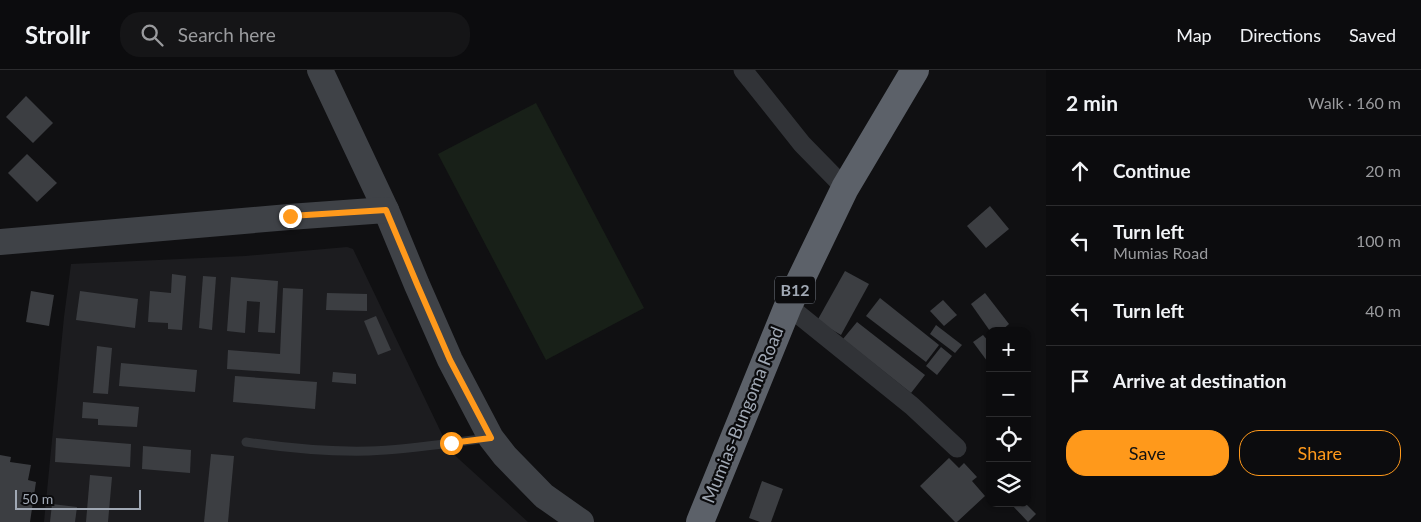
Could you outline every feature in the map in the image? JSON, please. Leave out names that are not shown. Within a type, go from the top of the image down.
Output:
[{"type":"highway","name":"Mumias-Bungoma Road","points":[[700,522],[788,306],[845,188],[915,70]]},
{"type":"street","points":[[320,70],[386,210],[450,360],[491,438],[504,456],[544,496],[581,522]]},
{"type":"street","points":[[743,70],[802,144],[845,188]]},
{"type":"street","points":[[0,242],[290,216],[386,210]]},
{"type":"street","points":[[788,306],[912,406],[957,448]]},
{"type":"lane","points":[[246,442],[312,449],[369,451],[413,448],[491,438]]},
{"type":"shaded area","points":[[536,103],[644,308],[546,360],[438,154]]},
{"type":"shaded area","points":[[347,247],[353,249],[450,451],[528,522],[44,522],[71,264],[245,256]]},
{"type":"building","points":[[26,96],[53,123],[33,143],[6,117]]},
{"type":"building","points":[[27,154],[57,183],[37,202],[8,173]]},
{"type":"building","points":[[990,206],[1009,229],[986,248],[967,226]]},
{"type":"building","points":[[845,271],[869,284],[841,335],[817,321]]},
{"type":"building","points":[[172,274],[186,276],[182,330],[168,329],[168,323],[148,322],[150,291],[171,293]]},
{"type":"building","points":[[203,276],[216,277],[212,330],[199,328]]},
{"type":"building","points":[[231,277],[278,281],[275,333],[258,332],[260,302],[247,301],[245,333],[227,331]]},
{"type":"building","points":[[283,288],[303,289],[300,374],[227,369],[228,350],[280,354]]},
{"type":"building","points":[[31,291],[54,295],[49,326],[26,322]]},
{"type":"building","points":[[80,291],[138,299],[135,328],[76,320]]},
{"type":"building","points":[[327,293],[367,294],[367,311],[326,310]]},
{"type":"building","points":[[985,293],[1009,324],[1006,327],[987,327],[971,304]]},
{"type":"building","points":[[880,298],[939,345],[926,362],[866,316]]},
{"type":"building","points":[[943,300],[957,315],[944,326],[930,311]]},
{"type":"building","points":[[376,316],[391,350],[378,355],[364,321]]},
{"type":"building","points":[[857,322],[925,375],[911,393],[843,339]]},
{"type":"building","points":[[936,325],[962,345],[955,353],[930,334]]},
{"type":"building","points":[[983,335],[986,338],[986,360],[973,342]]},
{"type":"building","points":[[97,346],[112,348],[108,394],[93,393]]},
{"type":"building","points":[[941,347],[952,356],[937,375],[926,366]]},
{"type":"building","points":[[121,363],[197,370],[195,392],[119,386]]},
{"type":"building","points":[[333,372],[356,374],[356,384],[332,382]]},
{"type":"building","points":[[235,376],[317,382],[315,409],[233,402]]},
{"type":"building","points":[[83,402],[139,407],[137,427],[98,425],[98,419],[82,418]]},
{"type":"building","points":[[56,438],[131,444],[130,467],[55,462]]},
{"type":"building","points":[[143,446],[191,450],[190,473],[142,469]]},
{"type":"building","points":[[211,454],[234,456],[228,522],[204,522]]},
{"type":"building","points":[[0,455],[11,457],[10,462],[31,465],[28,480],[36,482],[30,522],[0,522]]},
{"type":"building","points":[[949,458],[959,468],[964,463],[977,477],[972,481],[985,496],[957,522],[920,486]]},
{"type":"building","points":[[90,475],[112,477],[108,522],[86,522]]},
{"type":"building","points":[[762,481],[783,489],[771,522],[760,522],[749,518]]},
{"type":"building","points":[[52,504],[77,507],[75,522],[50,522]]},
{"type":"building","points":[[1014,507],[1029,507],[1036,514],[1028,522]]},
{"type":"route","points":[[290,216],[386,210],[450,360],[491,438],[451,443]]}]
